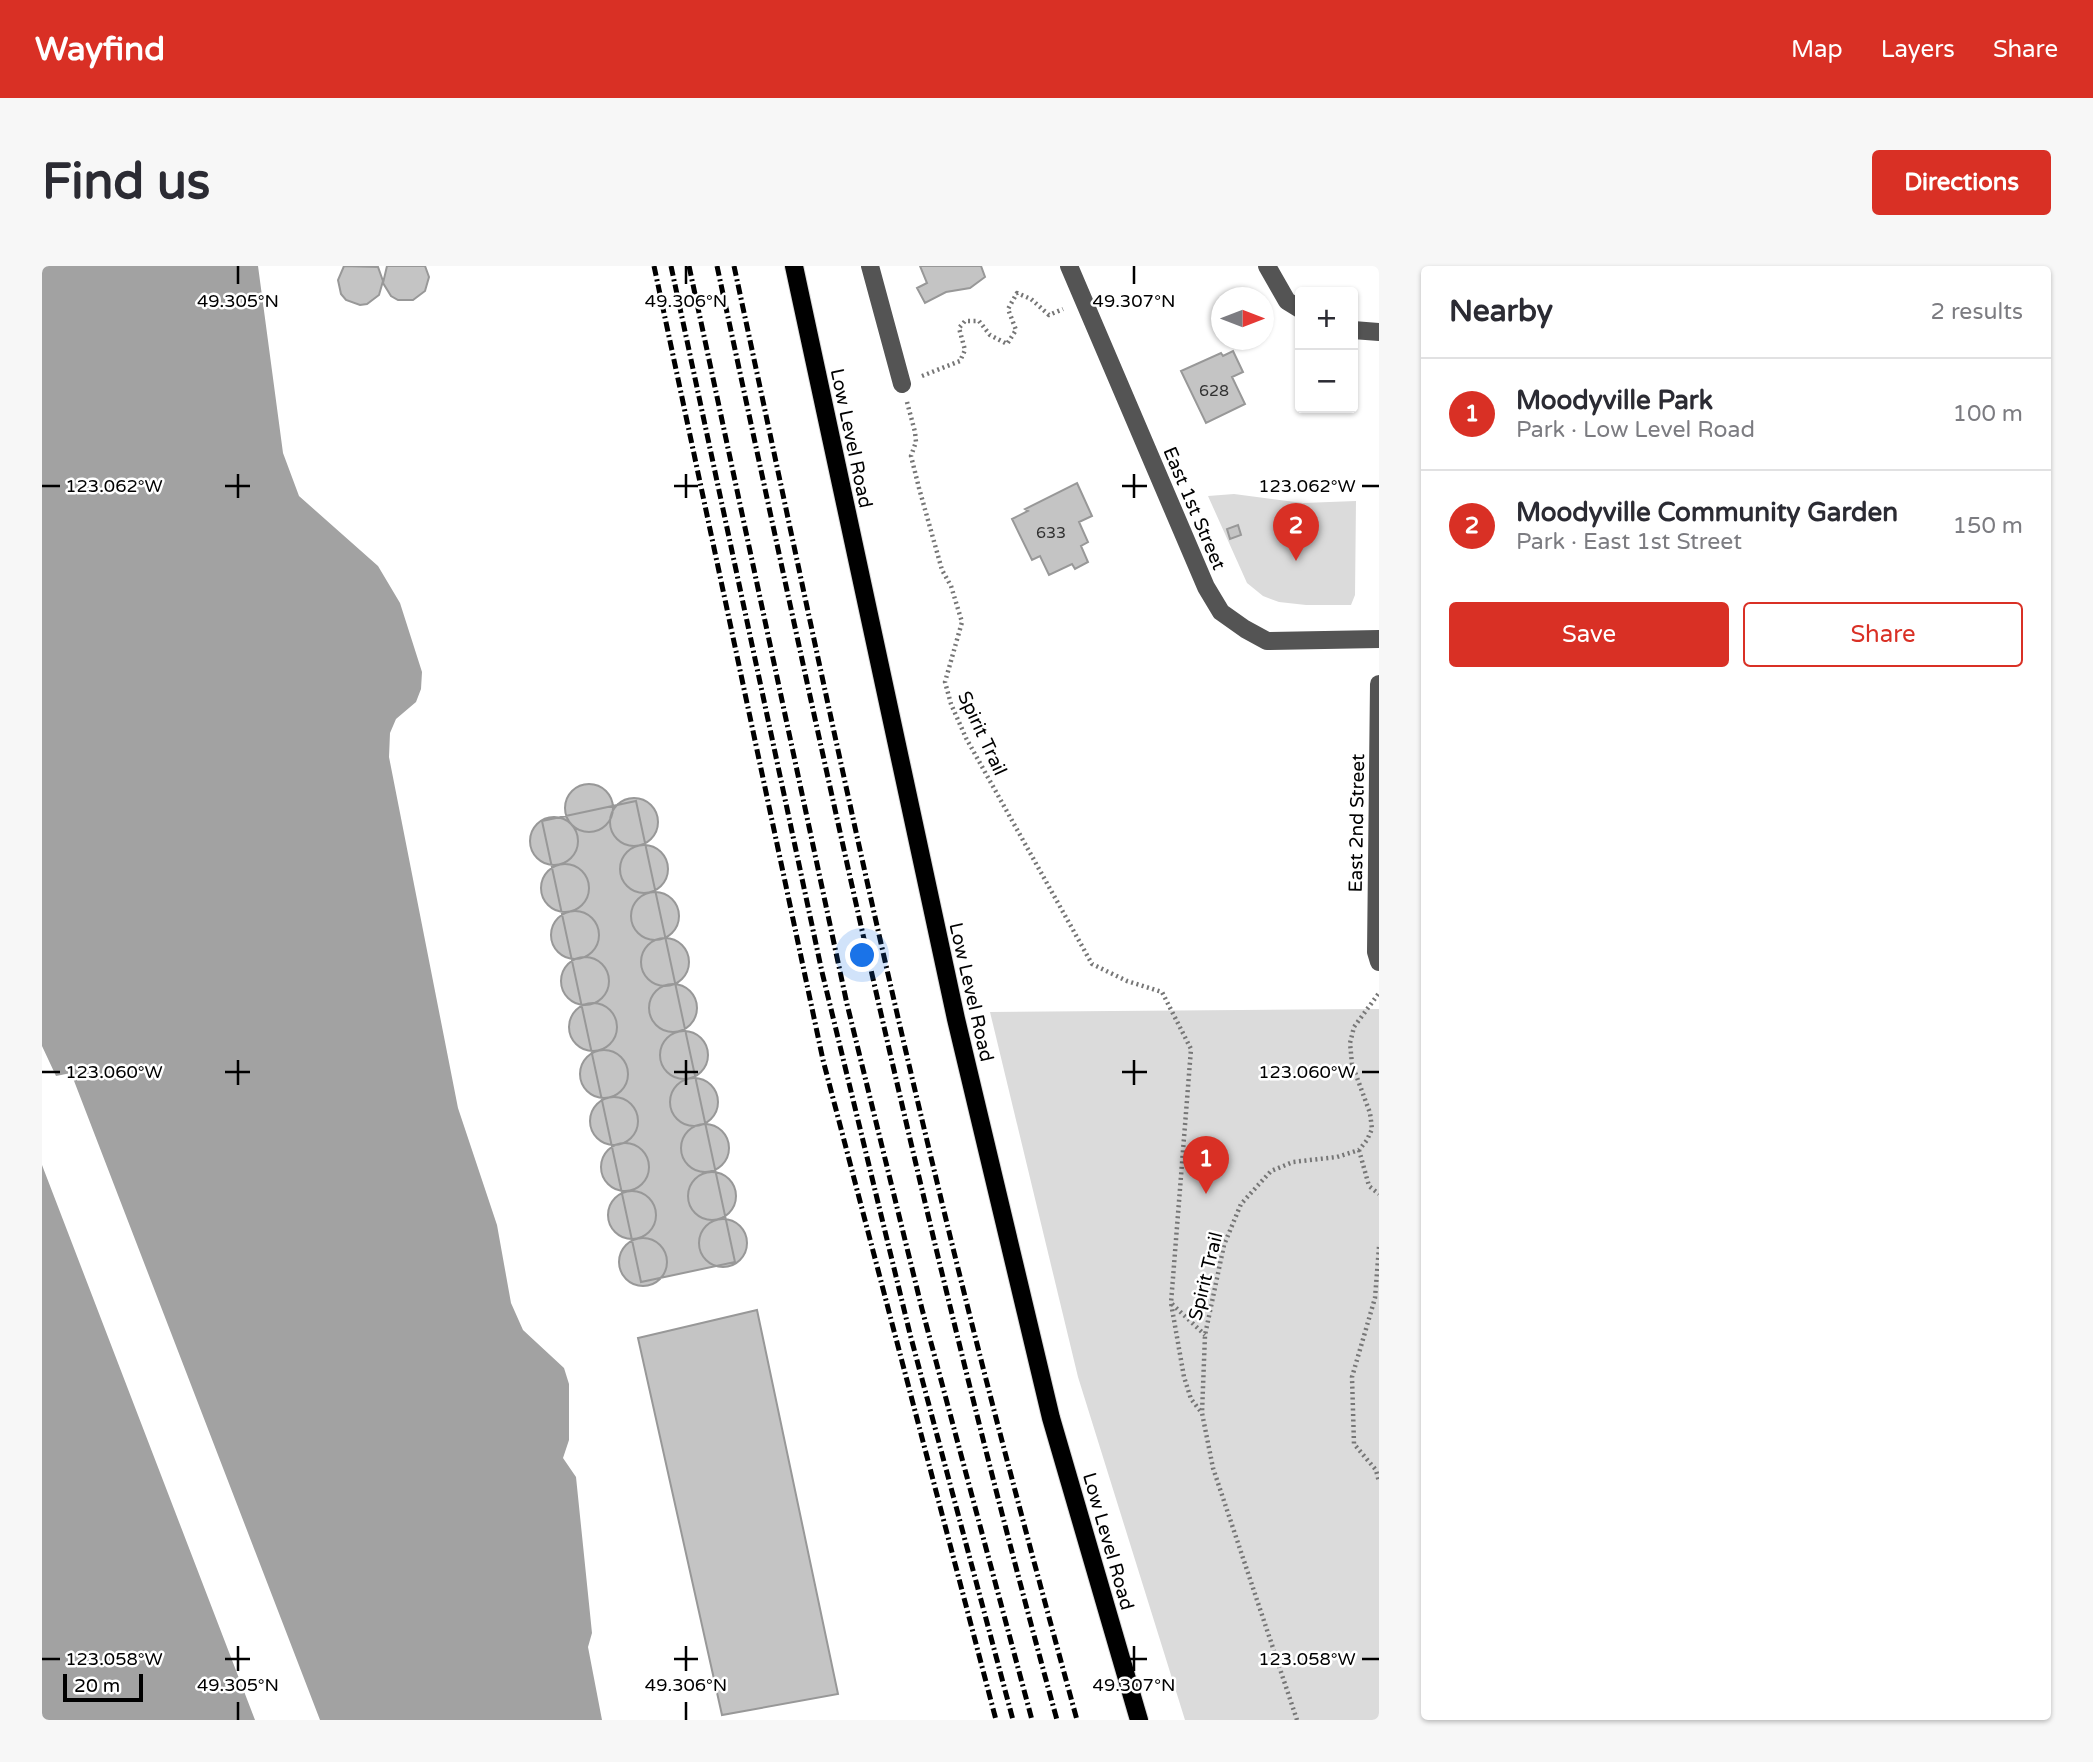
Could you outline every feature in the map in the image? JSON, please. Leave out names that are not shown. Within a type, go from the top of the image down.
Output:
[{"type":"main road","name":"Low Level Road","points":[[794,266],[950,992],[1051,1418],[1139,1720]]},
{"type":"street","points":[[870,266],[902,384]]},
{"type":"street","name":"East 1st Street","points":[[1069,266],[1206,587],[1221,612],[1268,641],[1379,639]]},
{"type":"street","points":[[1267,266],[1287,301],[1295,306]]},
{"type":"street","points":[[1358,330],[1379,332]]},
{"type":"street","name":"East 2nd Street","points":[[1379,684],[1376,952],[1379,962]]},
{"type":"path","points":[[902,384],[960,361],[965,350],[959,328],[965,321],[979,321],[990,335],[1007,344],[1016,330],[1008,309],[1017,293],[1031,299],[1049,315],[1083,299]]},
{"type":"path","name":"Spirit Trail","points":[[902,384],[915,432],[916,442],[911,456],[919,488],[942,570],[951,586],[962,622],[945,682],[966,738],[1092,964],[1127,981],[1162,992],[1191,1049],[1171,1303],[1184,1377],[1191,1399],[1202,1413]]},
{"type":"path","points":[[1378,998],[1354,1027],[1350,1043],[1352,1064],[1370,1113],[1371,1129],[1359,1150],[1369,1186],[1379,1194]]},
{"type":"path","name":"Spirit Trail","points":[[1297,1720],[1213,1468],[1202,1413],[1205,1335],[1224,1245],[1241,1204],[1271,1171],[1293,1162],[1337,1157],[1359,1150]]},
{"type":"path","points":[[1379,1247],[1375,1298],[1352,1377],[1354,1444],[1376,1470],[1379,1482]]},
{"type":"path","points":[[1171,1303],[1205,1335]]},
{"type":"shaded area","points":[[42,266],[274,266],[305,455],[318,481],[363,535],[399,563],[439,680],[408,750],[461,1010],[531,1315],[571,1362],[624,1720],[42,1720]]},
{"type":"shaded area","points":[[1234,494],[1303,503],[1356,501],[1355,595],[1351,605],[1279,602],[1263,596],[1247,583],[1208,496]]},
{"type":"shaded area","points":[[1379,1009],[1379,1720],[1185,1720],[1078,1377],[990,1012]]},
{"type":"pier","points":[[258,266],[278,266],[308,454],[321,479],[366,533],[402,561],[415,588],[442,679],[434,711],[416,736],[412,750],[464,1009],[535,1314],[546,1330],[574,1359],[580,1373],[585,1448],[628,1720],[602,1720],[588,1647],[592,1633],[576,1477],[563,1458],[569,1440],[569,1384],[564,1368],[523,1330],[511,1303],[497,1225],[458,1108],[389,757],[390,733],[396,719],[416,702],[421,689],[422,672],[400,603],[378,566],[299,496],[283,453]]},
{"type":"pier","points":[[42,1046],[56,1076],[71,1073],[320,1720],[255,1720],[42,1165]]},
{"type":"building","points":[[344,266],[378,267],[383,281],[379,295],[367,304],[360,305],[346,300],[341,294],[338,280]]},
{"type":"building","points":[[387,266],[425,266],[429,277],[425,291],[413,300],[398,300],[391,296],[383,283]]},
{"type":"building","points":[[920,266],[981,266],[985,277],[970,288],[946,292],[925,303],[917,288],[927,283]]},
{"type":"building","points":[[1233,351],[1243,372],[1232,377],[1245,404],[1206,423],[1181,371],[1221,353],[1223,356]]},
{"type":"building","points":[[1077,483],[1092,516],[1079,522],[1088,542],[1081,546],[1088,562],[1075,569],[1072,564],[1049,575],[1040,556],[1032,560],[1012,519],[1028,511],[1025,509]]},
{"type":"building","points":[[1238,525],[1241,535],[1230,539],[1227,529]]},
{"type":"building","points":[[589,784],[606,791],[613,808],[606,825],[589,832],[572,825],[565,808],[572,791]]},
{"type":"building","points":[[634,798],[651,805],[658,822],[651,839],[634,846],[617,839],[610,822],[617,805]]},
{"type":"building","points":[[636,801],[735,1262],[641,1282],[542,821]]},
{"type":"building","points":[[554,817],[571,824],[578,841],[571,858],[554,865],[537,858],[530,841],[537,824]]},
{"type":"building","points":[[644,845],[661,852],[668,869],[661,886],[644,893],[627,886],[620,869],[627,852]]},
{"type":"building","points":[[565,864],[582,871],[589,888],[582,905],[565,912],[548,905],[541,888],[548,871]]},
{"type":"building","points":[[655,892],[672,899],[679,916],[672,933],[655,940],[638,933],[631,916],[638,899]]},
{"type":"building","points":[[575,911],[592,918],[599,935],[592,952],[575,959],[558,952],[551,935],[558,918]]},
{"type":"building","points":[[665,938],[682,945],[689,962],[682,979],[665,986],[648,979],[641,962],[648,945]]},
{"type":"building","points":[[585,957],[602,964],[609,981],[602,998],[585,1005],[568,998],[561,981],[568,964]]},
{"type":"building","points":[[673,984],[690,991],[697,1008],[690,1025],[673,1032],[656,1025],[649,1008],[656,991]]},
{"type":"building","points":[[593,1003],[610,1010],[617,1027],[610,1044],[593,1051],[576,1044],[569,1027],[576,1010]]},
{"type":"building","points":[[684,1031],[701,1038],[708,1055],[701,1072],[684,1079],[667,1072],[660,1055],[667,1038]]},
{"type":"building","points":[[604,1050],[621,1057],[628,1074],[621,1091],[604,1098],[587,1091],[580,1074],[587,1057]]},
{"type":"building","points":[[694,1078],[711,1085],[718,1102],[711,1119],[694,1126],[677,1119],[670,1102],[677,1085]]},
{"type":"building","points":[[614,1097],[631,1104],[638,1121],[631,1138],[614,1145],[597,1138],[590,1121],[597,1104]]},
{"type":"building","points":[[705,1124],[722,1131],[729,1148],[722,1165],[705,1172],[688,1165],[681,1148],[688,1131]]},
{"type":"building","points":[[625,1143],[642,1150],[649,1167],[642,1184],[625,1191],[608,1184],[601,1167],[608,1150]]},
{"type":"building","points":[[712,1172],[729,1179],[736,1196],[729,1213],[712,1220],[695,1213],[688,1196],[695,1179]]},
{"type":"building","points":[[632,1191],[649,1198],[656,1215],[649,1232],[632,1239],[615,1232],[608,1215],[615,1198]]},
{"type":"building","points":[[723,1219],[740,1226],[747,1243],[740,1260],[723,1267],[706,1260],[699,1243],[706,1226]]},
{"type":"building","points":[[643,1238],[660,1245],[667,1262],[660,1279],[643,1286],[626,1279],[619,1262],[626,1245]]},
{"type":"building","points":[[757,1310],[838,1694],[722,1715],[638,1338]]},
{"type":"railway","points":[[654,266],[823,1060],[996,1720]]},
{"type":"railway","points":[[671,266],[822,972],[910,1334],[1013,1720]]},
{"type":"railway","points":[[689,266],[847,1004],[922,1309],[1032,1720]]},
{"type":"railway","points":[[717,266],[836,814],[919,1177],[963,1359],[1057,1720]]},
{"type":"railway","points":[[734,266],[883,954],[987,1384],[1077,1720]]},
{"type":"place","name":"Moodyville Community Garden","points":[[1296,561]]},
{"type":"place","name":"Moodyville Park","points":[[1206,1194]]}]
